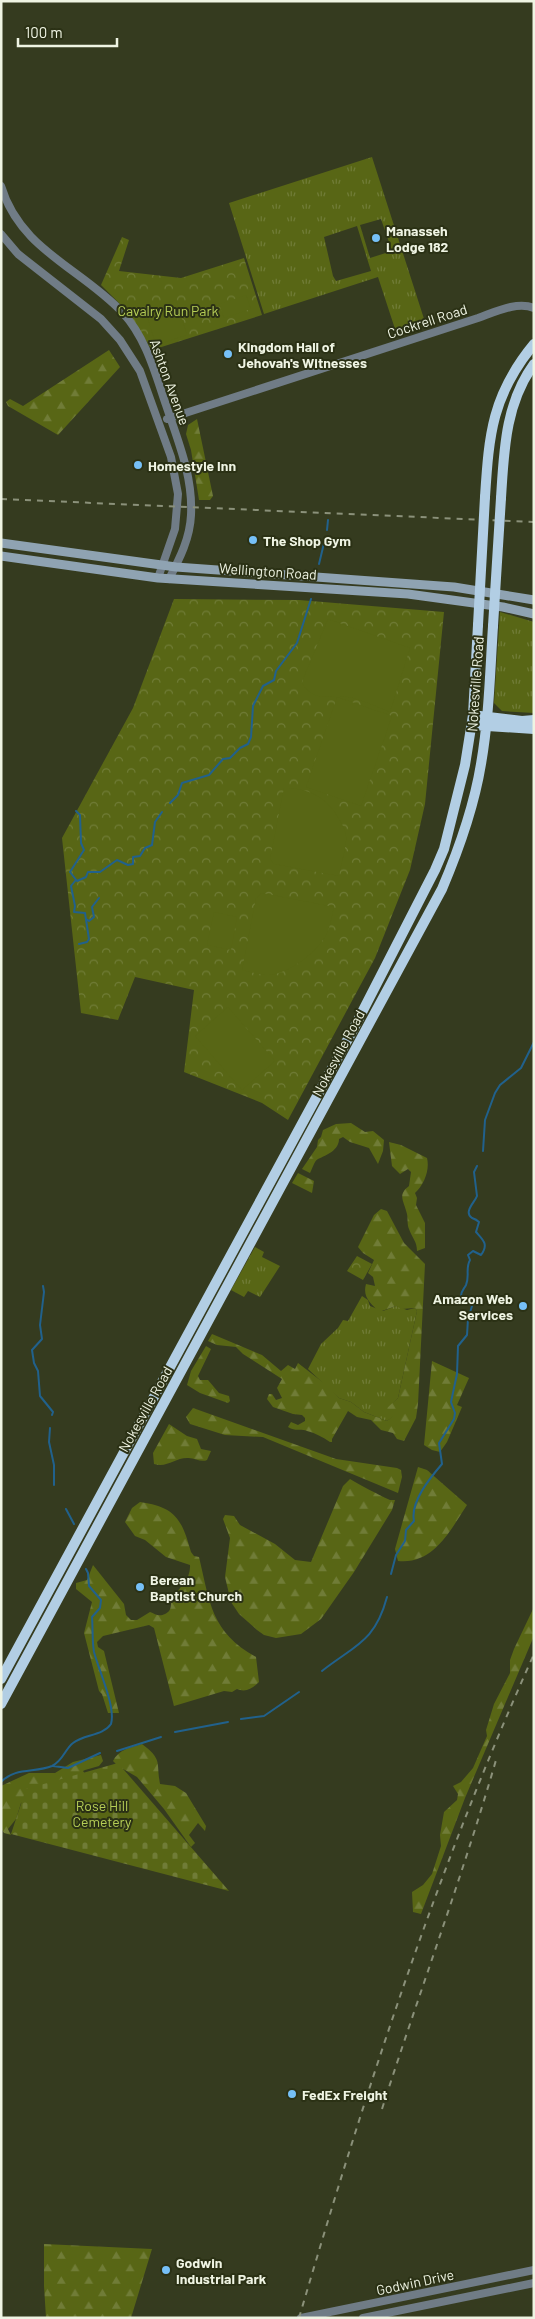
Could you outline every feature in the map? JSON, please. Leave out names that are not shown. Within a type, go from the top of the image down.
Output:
[{"type":"highway","name":"Nokesville Road","points":[[1,1679],[369,1000],[444,849],[465,765],[472,720],[488,441],[492,422],[511,375],[534,344]]},
{"type":"highway","name":"Nokesville Road","points":[[1,1704],[442,888],[472,806],[481,765],[487,722],[505,443],[511,409],[519,390],[534,364]]},
{"type":"highway","points":[[472,720],[534,729]]},
{"type":"highway","points":[[487,722],[534,720]]},
{"type":"highway","points":[[214,1286],[224,1291]]},
{"type":"main road","name":"Wellington Road","points":[[1,543],[164,566],[454,587],[534,600]]},
{"type":"main road","name":"Wellington Road","points":[[1,556],[158,578],[408,594],[504,607],[534,614]]},
{"type":"street","name":"Ashton Avenue","points":[[1,186],[12,213],[30,237],[113,303],[134,326],[145,347],[188,474],[191,507],[187,538],[170,579]]},
{"type":"street","name":"Ashton Avenue","points":[[1,234],[18,254],[101,319],[120,340],[140,371],[175,471],[178,494],[175,529],[164,566],[158,578]]},
{"type":"street","name":"Cockrell Road","points":[[158,422],[516,306],[528,305],[534,308]]},
{"type":"street","name":"Godwin Drive","points":[[301,2318],[534,2270]]},
{"type":"street","name":"Godwin Drive","points":[[364,2318],[534,2283]]},
{"type":"green space","points":[[372,157],[426,325],[397,335],[378,277],[264,314],[229,203]],"holes":[[[381,219],[392,251],[370,258],[360,225]],[[357,226],[371,271],[336,281],[333,276],[324,237]]]},
{"type":"green space","name":"Cavalry Run Park","points":[[122,237],[129,240],[119,271],[181,278],[244,258],[262,315],[152,350],[127,311],[101,285]]},
{"type":"green space","points":[[246,295],[251,309],[224,318],[219,304]]},
{"type":"green space","points":[[176,300],[187,335],[156,345],[145,310]]},
{"type":"green space","points":[[109,350],[120,367],[58,435],[8,406],[6,402],[10,399],[23,406]]},
{"type":"green space","points":[[197,419],[213,496],[210,500],[199,500],[191,450],[186,434],[188,425]]},
{"type":"green space","points":[[174,599],[299,600],[444,612],[425,804],[410,870],[375,958],[288,1120],[262,1103],[184,1072],[194,990],[135,977],[118,1020],[81,1013],[62,838],[133,708]]},
{"type":"green space","points":[[500,612],[534,622],[534,713],[502,711],[494,703]]},
{"type":"green space","points":[[328,619],[410,648],[390,712],[348,697],[318,696],[307,690],[302,683]]},
{"type":"green space","points":[[337,697],[392,716],[361,806],[306,787]]},
{"type":"green space","points":[[284,788],[293,788],[316,795],[334,811],[344,829],[346,838],[339,876],[274,864],[270,859]]},
{"type":"green space","points":[[262,893],[334,907],[327,933],[317,947],[294,966],[269,975],[242,970],[256,898]]},
{"type":"green space","points":[[214,912],[237,917],[231,950],[207,945]]},
{"type":"green space","points":[[228,1007],[275,1061],[242,1090],[195,1036]]},
{"type":"green space","points":[[351,1123],[365,1132],[373,1131],[384,1140],[383,1151],[378,1164],[369,1148],[350,1142],[343,1137],[339,1139],[337,1146],[332,1152],[317,1160],[310,1173],[302,1169],[317,1147],[323,1130],[336,1124]]},
{"type":"green space","points":[[389,1142],[401,1145],[427,1158],[426,1177],[415,1193],[417,1198],[416,1205],[425,1223],[425,1248],[417,1251],[408,1227],[407,1214],[402,1198],[403,1192],[409,1186],[411,1172],[408,1169],[400,1174],[392,1166]]},
{"type":"green space","points":[[298,1173],[314,1181],[312,1193],[292,1183]]},
{"type":"green space","points":[[381,1209],[387,1211],[404,1243],[425,1264],[416,1418],[404,1441],[397,1439],[393,1433],[381,1430],[371,1420],[357,1417],[348,1411],[332,1442],[330,1442],[305,1430],[288,1427],[291,1422],[298,1425],[305,1421],[305,1418],[302,1415],[273,1407],[267,1399],[269,1394],[272,1394],[276,1400],[282,1398],[277,1388],[282,1379],[243,1354],[236,1347],[217,1345],[208,1341],[212,1334],[262,1355],[281,1371],[288,1365],[295,1369],[298,1363],[329,1387],[339,1398],[351,1402],[364,1412],[387,1421],[393,1416],[387,1408],[398,1398],[417,1311],[415,1308],[402,1309],[396,1306],[379,1312],[365,1293],[366,1284],[375,1286],[373,1277],[368,1273],[374,1260],[363,1253],[358,1247],[374,1215]]},
{"type":"green space","points":[[255,1247],[264,1252],[262,1257],[280,1266],[260,1297],[248,1291],[244,1297],[231,1290]]},
{"type":"green space","points":[[357,1256],[372,1264],[363,1280],[347,1271]]},
{"type":"green space","points":[[362,1296],[368,1300],[370,1306],[383,1311],[396,1306],[407,1310],[415,1308],[417,1311],[398,1398],[390,1406],[394,1416],[387,1421],[364,1412],[351,1402],[339,1398],[308,1369],[321,1344],[338,1328],[343,1320],[348,1321]]},
{"type":"green space","points":[[206,1346],[211,1349],[198,1376],[200,1380],[208,1380],[219,1393],[229,1396],[230,1401],[228,1403],[200,1393],[187,1385],[191,1371]]},
{"type":"green space","points":[[432,1361],[469,1378],[457,1405],[462,1407],[447,1442],[440,1452],[424,1445]]},
{"type":"green space","points":[[193,1408],[336,1459],[397,1468],[401,1470],[402,1477],[398,1493],[263,1437],[225,1435],[190,1424],[186,1417]]},
{"type":"green space","points":[[169,1424],[187,1436],[197,1439],[201,1449],[211,1451],[207,1460],[187,1458],[163,1465],[154,1464],[153,1453]]},
{"type":"green space","points":[[418,1467],[427,1470],[467,1505],[440,1544],[422,1557],[411,1561],[398,1561],[395,1549]]},
{"type":"green space","points":[[350,1479],[390,1500],[395,1500],[392,1510],[354,1572],[321,1619],[301,1634],[276,1638],[264,1635],[239,1614],[231,1602],[225,1577],[230,1538],[223,1519],[225,1515],[234,1516],[240,1525],[275,1544],[295,1560],[311,1562],[343,1486]]},
{"type":"green space","points":[[140,1502],[162,1507],[176,1517],[180,1523],[191,1552],[194,1556],[199,1557],[210,1602],[221,1627],[241,1647],[256,1657],[259,1682],[252,1688],[246,1690],[237,1689],[232,1692],[224,1691],[174,1706],[154,1628],[149,1625],[103,1636],[97,1642],[98,1647],[104,1651],[119,1713],[108,1713],[102,1694],[99,1691],[84,1633],[92,1602],[76,1589],[76,1583],[87,1580],[93,1565],[124,1604],[126,1615],[131,1620],[137,1620],[150,1612],[163,1615],[168,1612],[173,1597],[190,1570],[190,1565],[166,1557],[145,1540],[135,1536],[125,1522],[132,1508]]},
{"type":"green space","points":[[534,1607],[534,1636],[465,1798],[421,1914],[413,1912],[412,1892],[423,1885],[432,1874],[441,1846],[440,1835],[444,1812],[457,1800],[458,1794],[453,1786],[461,1782],[473,1768],[487,1736],[486,1730],[494,1704],[510,1673],[510,1660],[514,1649]]},
{"type":"green space","points":[[142,1744],[156,1758],[160,1784],[175,1786],[186,1793],[206,1826],[205,1831],[198,1823],[189,1835],[195,1843],[191,1847],[164,1809],[137,1777],[113,1761],[121,1752]]},
{"type":"green space","points":[[101,1755],[103,1761],[99,1766],[85,1770],[83,1771],[85,1774],[21,1803],[16,1819],[8,1829],[11,1835],[4,1833],[1,1828],[1,1786],[29,1773],[55,1773],[73,1762]]},
{"type":"green space","name":"Rose Hill Cemetery","points":[[118,1763],[229,1891],[11,1834],[26,1789]]},
{"type":"green space","points":[[44,2244],[152,2249],[131,2318],[46,2318]]},
{"type":"waterway","points":[[327,530],[328,520]]},
{"type":"waterway","points":[[319,564],[325,539]]},
{"type":"waterway","points":[[170,803],[178,795],[182,783],[209,775],[223,759],[230,758],[240,748],[248,744],[251,737],[253,706],[263,686],[274,680],[276,671],[297,643],[311,599]]},
{"type":"waterway","points":[[76,811],[80,815],[81,843],[84,850],[70,872],[77,881],[86,877],[88,872],[100,872],[117,860],[128,865],[133,864],[133,857],[140,856],[145,848],[152,845],[155,822],[162,812]]},
{"type":"waterway","points":[[75,881],[71,886],[75,906],[74,912],[85,913],[89,939],[87,942],[79,944]]},
{"type":"waterway","points":[[86,919],[89,921],[94,917],[92,907],[99,898]]},
{"type":"waterway","points":[[483,1151],[485,1120],[495,1093],[500,1085],[521,1068],[534,1042]]},
{"type":"waterway","points":[[391,1574],[396,1555],[405,1541],[406,1530],[414,1521],[415,1506],[418,1498],[442,1464],[439,1443],[454,1419],[455,1413],[451,1402],[457,1374],[458,1346],[467,1335],[468,1319],[472,1306],[461,1296],[467,1282],[470,1260],[468,1255],[473,1251],[481,1255],[485,1248],[484,1242],[476,1232],[479,1222],[472,1218],[469,1213],[470,1207],[477,1196],[474,1172],[477,1166]]},
{"type":"waterway","points":[[43,1286],[40,1325],[42,1339],[32,1350],[34,1363],[38,1371],[40,1396],[53,1412],[52,1415]]},
{"type":"waterway","points":[[50,1428],[49,1442],[54,1465],[54,1485]]},
{"type":"waterway","points":[[66,1509],[74,1524]]},
{"type":"waterway","points":[[1,1782],[12,1774],[46,1768],[56,1764],[68,1748],[77,1740],[103,1731],[111,1724],[112,1717],[109,1699],[93,1644],[92,1617],[100,1608],[101,1600],[89,1586],[86,1569]]},
{"type":"waterway","points":[[322,1671],[354,1648],[370,1633],[382,1612],[387,1597]]},
{"type":"waterway","points":[[241,1719],[264,1716],[299,1692]]},
{"type":"waterway","points":[[175,1732],[228,1722]]},
{"type":"waterway","points":[[117,1751],[161,1737]]},
{"type":"waterway","points":[[53,1766],[68,1768],[100,1753]]},
{"type":"railway","points":[[1,499],[534,522]]},
{"type":"railway","points":[[299,2318],[377,2066],[434,1899],[499,1735],[534,1654]]},
{"type":"railway","points":[[382,2109],[469,1848],[496,1760]]},
{"type":"place","name":"Manasseh Lodge 182","points":[[376,238]]},
{"type":"place","name":"Kingdom Hall of Jehovah's Witnesses","points":[[228,354]]},
{"type":"place","name":"Homestyle Inn","points":[[138,465]]},
{"type":"place","name":"The Shop Gym","points":[[253,540]]},
{"type":"place","name":"Amazon Web Services","points":[[523,1306]]},
{"type":"place","name":"Berean Baptist Church","points":[[140,1587]]},
{"type":"place","name":"FedEx Freight","points":[[292,2094]]},
{"type":"place","name":"Godwin Industrial Park","points":[[166,2270]]}]
